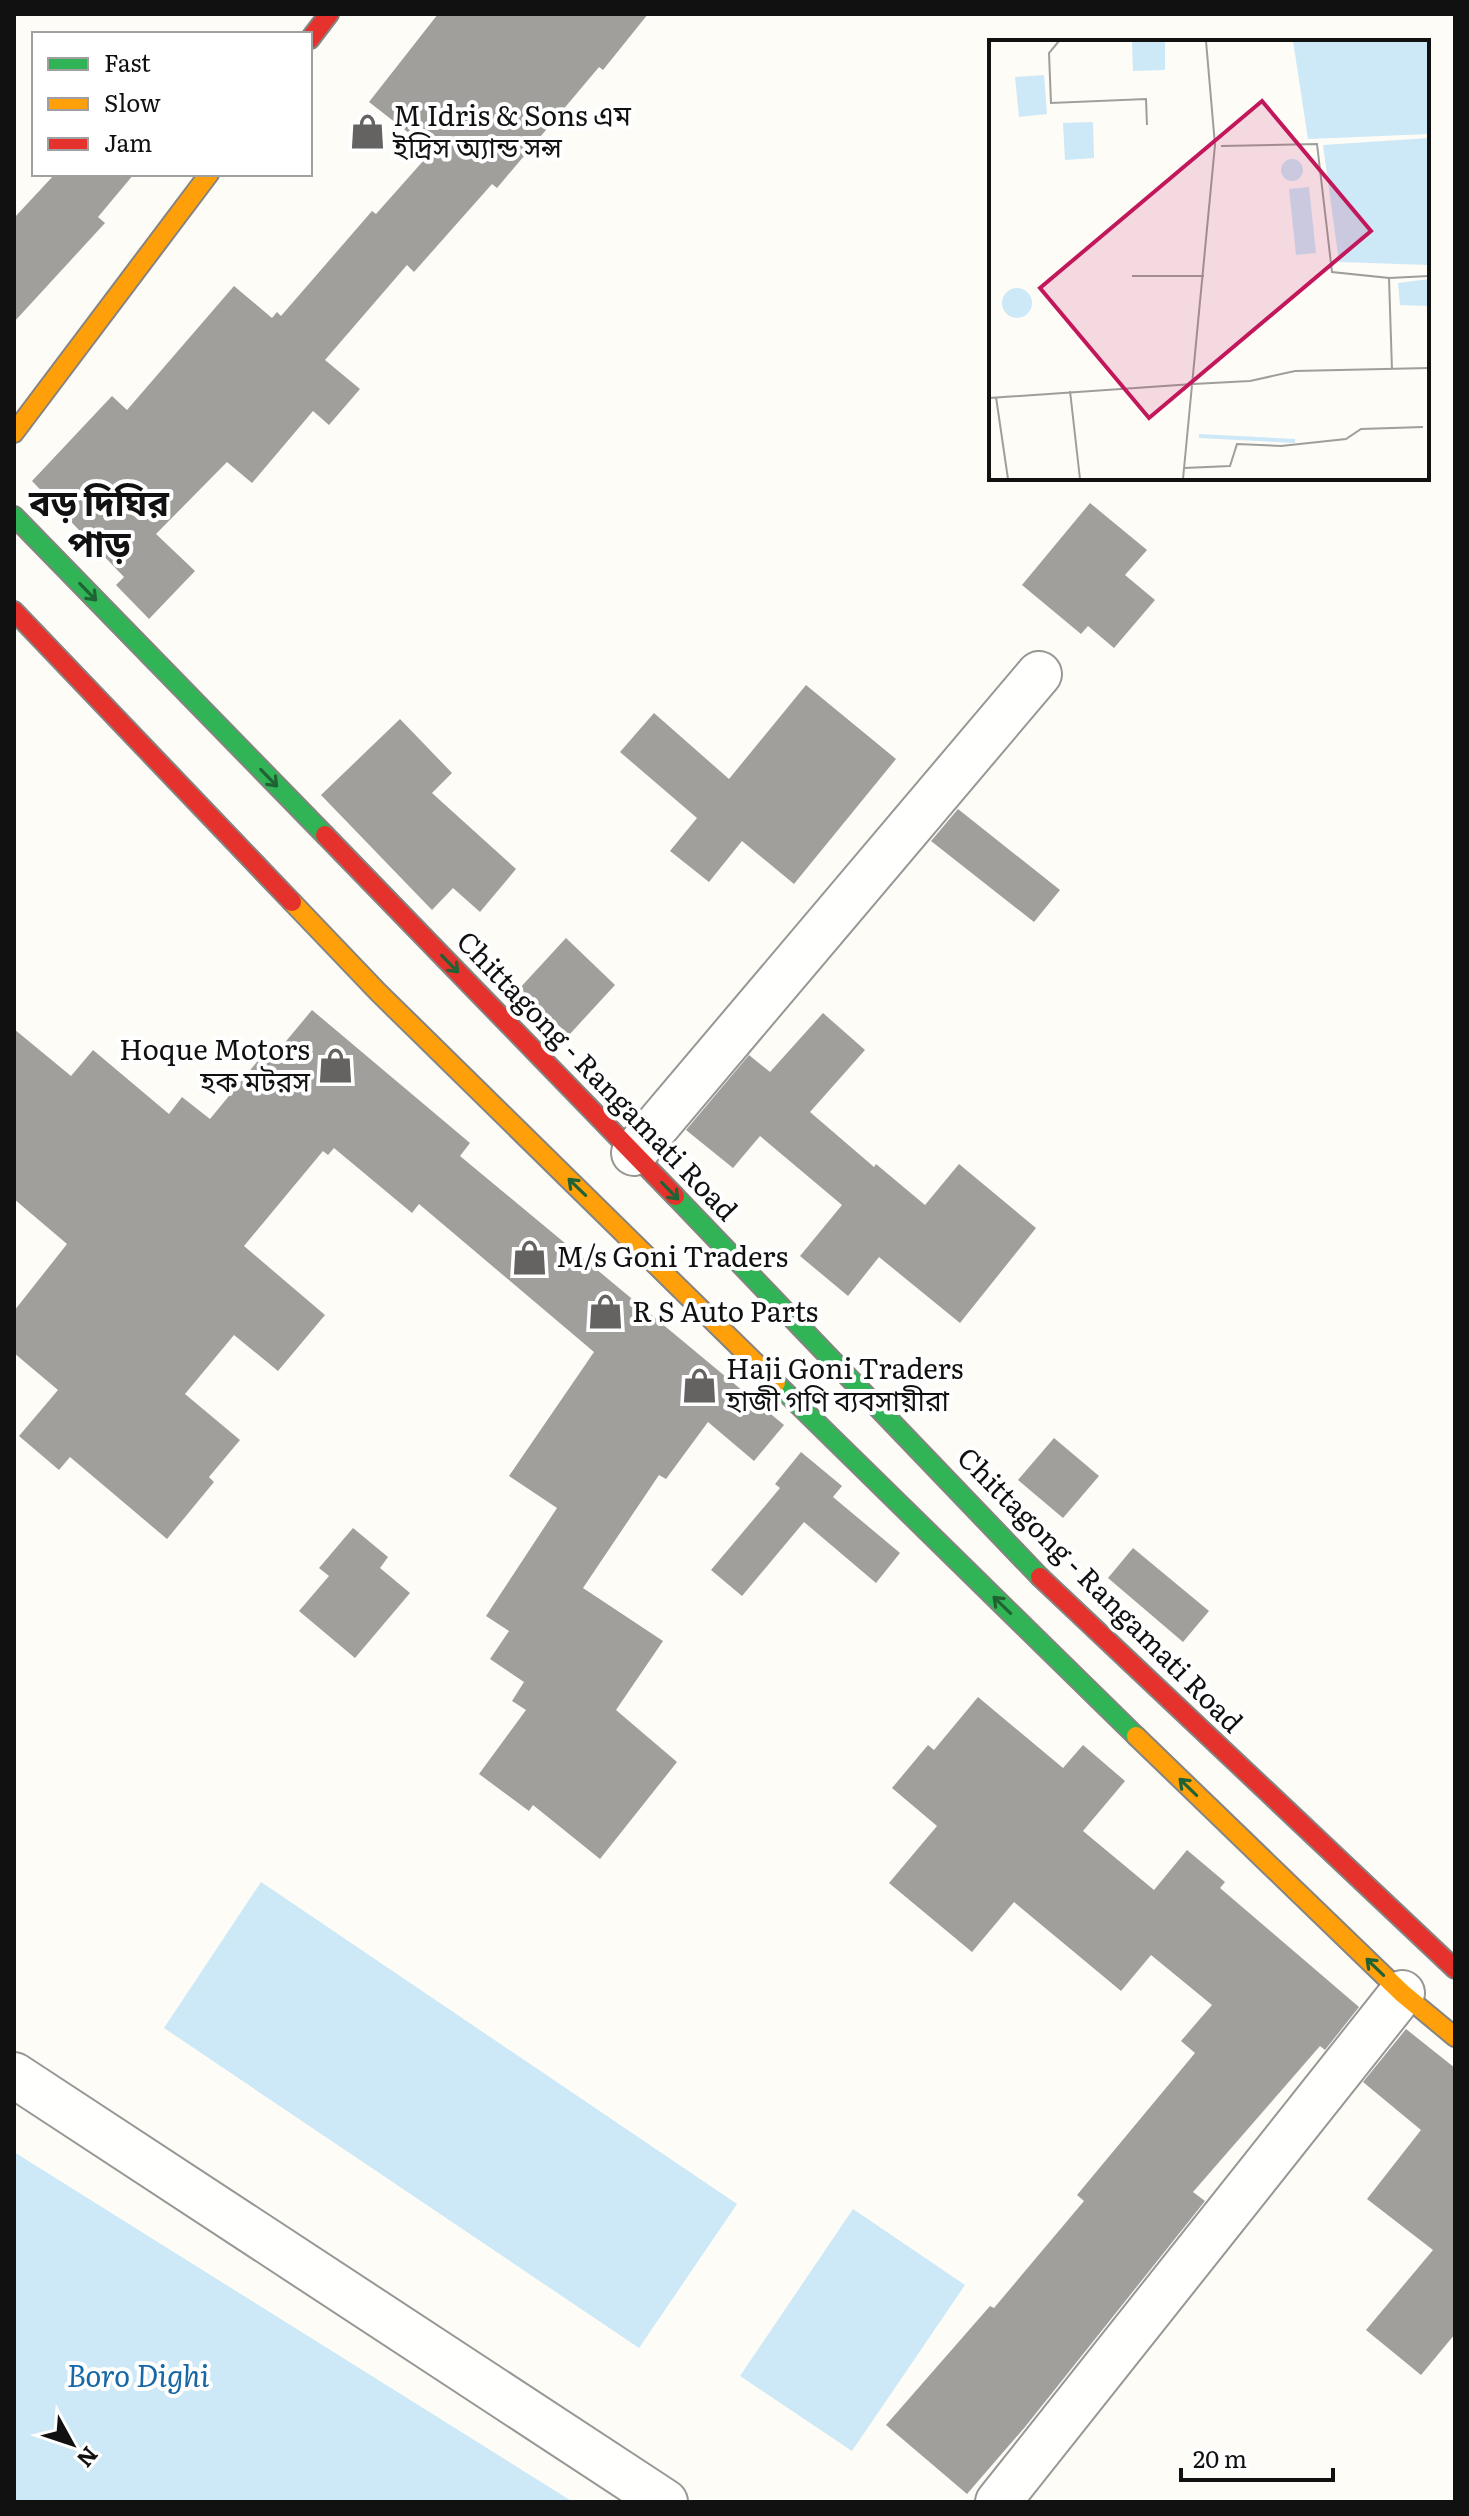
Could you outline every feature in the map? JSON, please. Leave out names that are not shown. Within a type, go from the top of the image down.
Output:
[{"type":"main road","points":[[312,36],[329,14]]},
{"type":"main road","points":[[14,433],[207,176]]},
{"type":"main road","name":"Chittagong - Rangamati Road","points":[[14,516],[634,1153],[1054,1591],[1455,1969]]},
{"type":"main road","points":[[14,611],[378,992],[1240,1838],[1402,1993],[1455,2037]]},
{"type":"street","points":[[634,1153],[1039,674]]},
{"type":"street","points":[[998,2502],[1402,1993]]},
{"type":"street","points":[[14,2075],[665,2502]]},
{"type":"water","points":[[261,1882],[737,2204],[639,2348],[164,2028]]},
{"type":"water","name":"Boro Dighi","points":[[14,2152],[525,2472],[573,2502],[14,2502]]},
{"type":"water","points":[[853,2209],[965,2285],[852,2451],[740,2376]]},
{"type":"building","points":[[438,14],[648,14],[603,70],[599,67],[497,188],[492,184],[414,272],[407,265],[325,360],[360,389],[329,425],[313,411],[252,483],[227,462],[156,534],[195,571],[149,619],[116,585],[124,577],[32,481],[112,396],[127,410],[234,286],[272,318],[277,312],[281,316],[372,211],[376,214],[432,151],[369,102]]},
{"type":"building","points":[[53,176],[132,176],[98,217],[105,223],[14,322],[14,218]]},
{"type":"building","points":[[1090,503],[1147,550],[1125,575],[1155,600],[1114,648],[1088,626],[1081,634],[1022,585]]},
{"type":"building","points":[[806,685],[896,759],[794,884],[742,841],[709,882],[670,851],[697,818],[620,752],[654,713],[729,779]]},
{"type":"building","points":[[400,719],[452,773],[432,793],[516,869],[480,912],[453,888],[432,910],[321,795]]},
{"type":"building","points":[[958,809],[1060,890],[1034,922],[931,841]]},
{"type":"building","points":[[566,938],[615,985],[569,1035],[519,989]]},
{"type":"building","points":[[312,1010],[470,1143],[460,1156],[784,1425],[754,1461],[708,1422],[666,1479],[659,1475],[583,1588],[663,1641],[616,1710],[677,1762],[600,1859],[533,1805],[529,1811],[479,1774],[526,1710],[512,1701],[524,1682],[490,1659],[509,1631],[486,1616],[557,1508],[509,1476],[594,1352],[419,1204],[412,1213],[334,1148],[328,1155],[323,1151],[244,1246],[325,1315],[278,1371],[234,1335],[185,1394],[240,1440],[209,1477],[214,1482],[167,1539],[70,1457],[59,1470],[19,1436],[58,1390],[14,1353],[14,1311],[67,1244],[14,1199],[14,1029],[71,1076],[93,1050],[169,1114],[182,1097],[210,1119],[265,1052],[272,1058]]},
{"type":"building","points":[[823,1013],[865,1050],[810,1112],[874,1167],[876,1164],[925,1205],[959,1164],[1036,1228],[960,1323],[879,1257],[848,1296],[800,1256],[842,1205],[760,1136],[733,1168],[686,1130],[749,1055],[770,1072]]},
{"type":"building","points":[[1054,1438],[1099,1476],[1063,1518],[1018,1480]]},
{"type":"building","points":[[801,1452],[842,1486],[833,1497],[900,1553],[876,1583],[804,1522],[742,1596],[711,1570],[780,1488],[775,1484]]},
{"type":"building","points":[[353,1528],[388,1557],[380,1568],[410,1593],[355,1658],[299,1611],[329,1576],[319,1568]]},
{"type":"building","points":[[1133,1548],[1209,1611],[1183,1642],[1108,1578]]},
{"type":"building","points":[[978,1697],[1063,1768],[1083,1745],[1125,1781],[1083,1831],[1154,1890],[1187,1850],[1225,1882],[1220,1888],[1359,2007],[1325,2050],[1320,2046],[1193,2192],[1205,2201],[1025,2427],[967,2494],[886,2425],[990,2306],[994,2308],[1084,2201],[1077,2195],[1195,2053],[1181,2041],[1212,2005],[1151,1955],[1121,1991],[1014,1902],[972,1952],[889,1883],[937,1826],[892,1788],[928,1745],[934,1750]]},
{"type":"building","points":[[1406,2029],[1455,2068],[1455,2334],[1421,2375],[1366,2330],[1433,2250],[1367,2199],[1421,2130],[1363,2082]]},
{"type":"traffic: fast","points":[[14,516],[325,835]]},
{"type":"traffic: fast","points":[[675,1196],[1040,1577]]},
{"type":"traffic: fast","points":[[776,1383],[1136,1736]]},
{"type":"traffic: slow","points":[[14,433],[207,176]]},
{"type":"traffic: slow","points":[[292,902],[378,992],[776,1383]]},
{"type":"traffic: slow","points":[[1136,1736],[1402,1993],[1455,2037]]},
{"type":"traffic: jam","points":[[312,36],[329,14]]},
{"type":"traffic: jam","points":[[14,611],[292,902]]},
{"type":"traffic: jam","points":[[325,835],[675,1196]]},
{"type":"traffic: jam","points":[[1040,1577],[1455,1969]]},
{"type":"place","name":"M Idris & Sons এম ইদ্রিস অ্যান্ড সন্স","points":[[367,132]]},
{"type":"place","name":"Hoque Motors হক মটরস","points":[[336,1066]]},
{"type":"place","name":"M/s Goni Traders","points":[[530,1257]]},
{"type":"place","name":"R S Auto Parts","points":[[606,1312]]},
{"type":"place","name":"Haji Goni Traders হাজী গণি ব্যবসায়ীরা","points":[[700,1385]]},
{"type":"district","name":"বড় দিঘির পাড়","points":[[99,524]]}]
